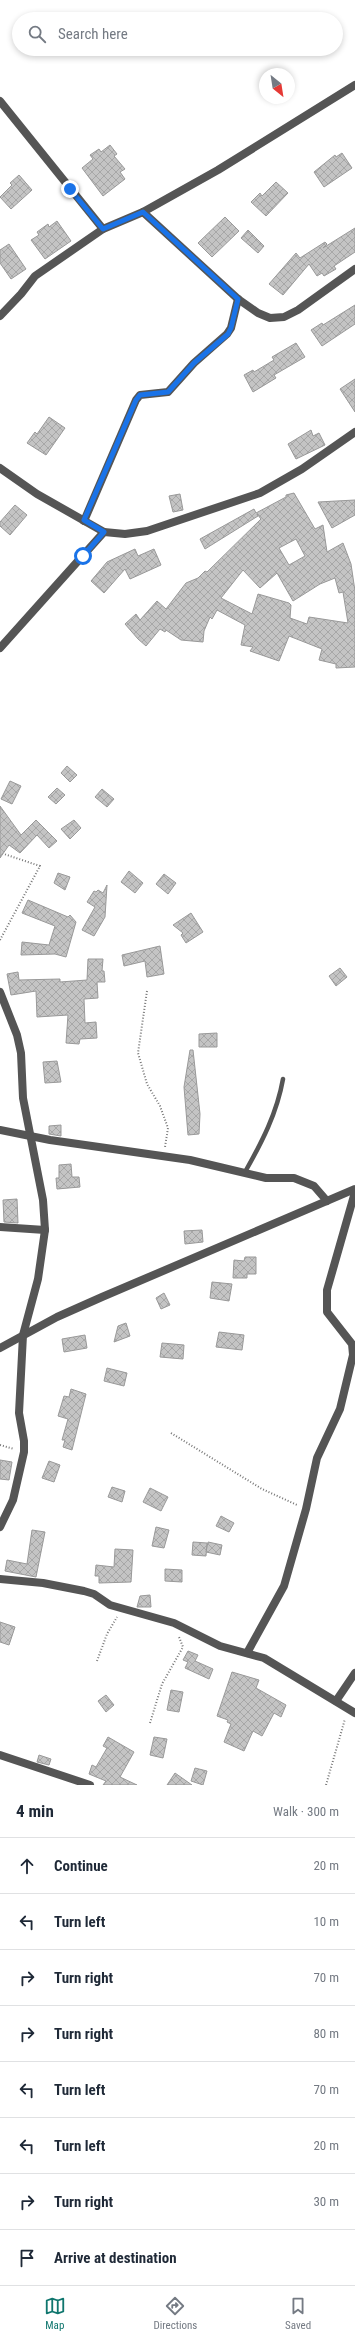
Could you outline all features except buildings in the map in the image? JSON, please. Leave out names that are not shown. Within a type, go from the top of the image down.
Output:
[{"type":"street","points":[[0,316],[21,294],[35,276],[103,229],[143,212],[218,170],[355,85]]},
{"type":"street","points":[[0,101],[103,229]]},
{"type":"street","points":[[143,212],[238,299],[258,313],[270,318],[284,317],[298,310],[355,269]]},
{"type":"street","points":[[84,520],[136,400],[140,395],[162,393],[174,386],[194,363],[228,334],[231,328],[238,299]]},
{"type":"street","points":[[0,468],[37,494],[104,532],[125,534],[147,531],[260,493],[302,469],[355,432]]},
{"type":"street","points":[[0,648],[104,532]]},
{"type":"street","points":[[0,992],[17,1035],[21,1053],[23,1098],[29,1135],[43,1200],[45,1230],[38,1279],[23,1335],[19,1413],[24,1452],[15,1493],[0,1527]]},
{"type":"street","points":[[0,1130],[190,1160],[266,1178],[294,1178],[307,1181],[320,1191],[326,1201]]},
{"type":"street","points":[[0,1348],[23,1335],[102,1297],[355,1190]]},
{"type":"street","points":[[247,1653],[284,1586],[306,1509],[317,1458],[340,1409],[353,1355],[352,1344],[327,1312],[327,1297],[338,1246],[355,1190]]},
{"type":"street","points":[[0,1227],[45,1230]]},
{"type":"street","points":[[0,1579],[43,1583],[84,1591],[94,1594],[110,1605],[174,1623],[207,1641],[264,1658],[352,1711]]},
{"type":"street","points":[[336,1701],[355,1673]]},
{"type":"street","points":[[0,1755],[90,1785]]},
{"type":"lane","points":[[245,1172],[260,1146],[278,1103],[283,1079]]},
{"type":"path","points":[[0,940],[40,866],[4,854]]},
{"type":"path","points":[[147,991],[138,1052],[147,1084],[160,1106],[168,1128],[164,1156]]},
{"type":"path","points":[[171,1433],[262,1489],[306,1509]]},
{"type":"path","points":[[0,1445],[24,1452]]},
{"type":"path","points":[[97,1661],[107,1634],[122,1609]]},
{"type":"path","points":[[150,1723],[162,1684],[183,1648],[174,1623]]},
{"type":"path","points":[[326,1785],[352,1711]]},
{"type":"route","points":[[70,189],[103,229],[143,212],[238,299],[231,328],[228,334],[199,358],[168,392],[140,395],[136,400],[84,520],[104,532],[83,556]]}]
